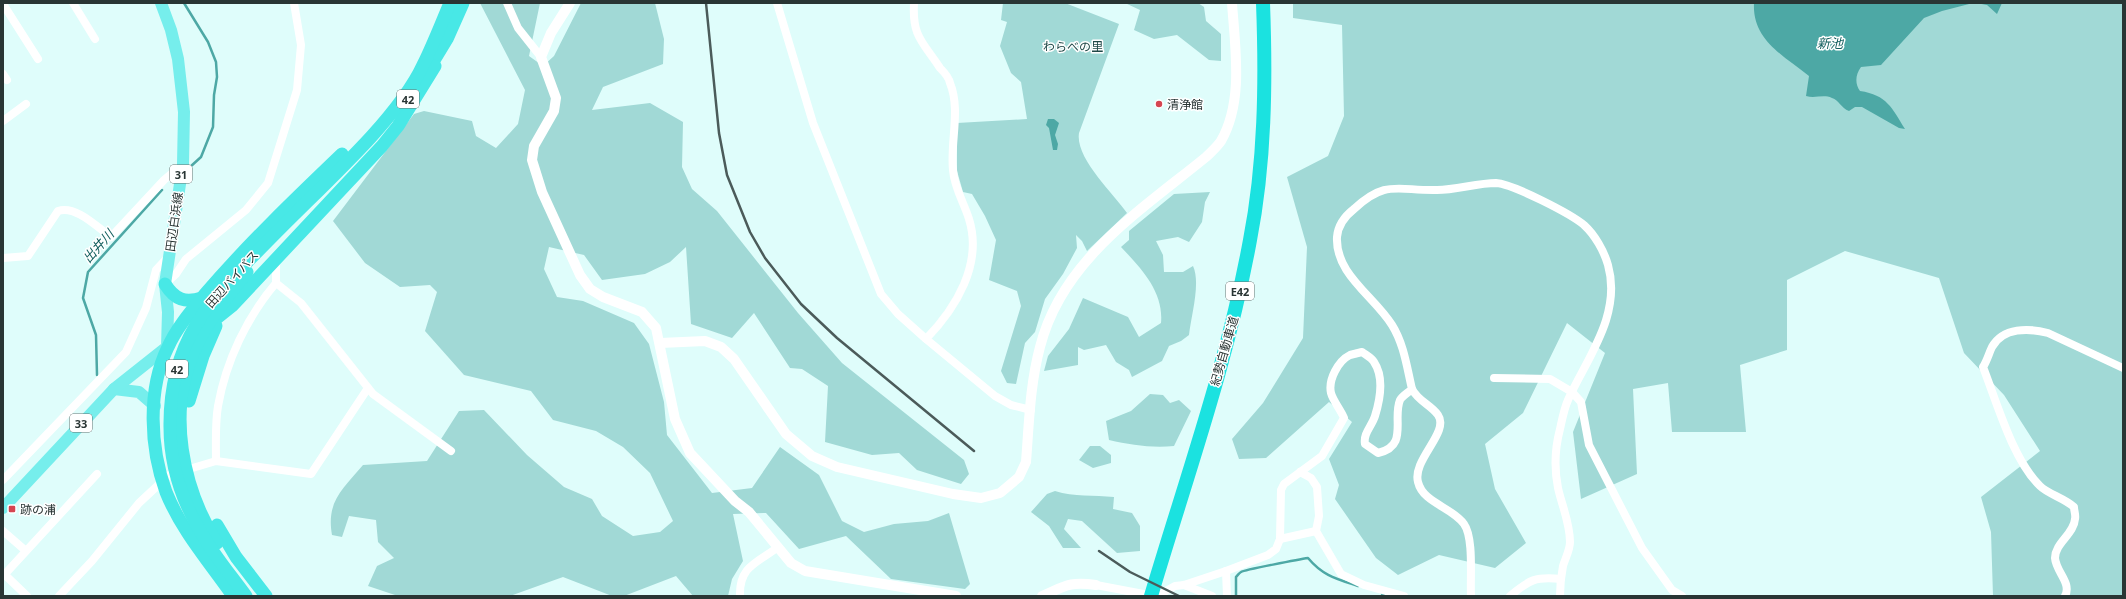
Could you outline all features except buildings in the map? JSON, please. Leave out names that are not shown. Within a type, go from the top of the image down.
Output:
[{"type":"highway","name":"田辺バイパス","points":[[246,596],[199,529],[182,493],[176,473],[170,435],[171,397],[174,380],[186,342],[210,302],[226,283],[334,180],[400,101],[423,67],[450,3]]},
{"type":"highway","name":"田辺バイパス","points":[[253,596],[212,535],[190,484],[181,440],[180,420],[182,393],[194,352],[216,311],[253,265],[394,119],[432,65],[448,39],[462,3]]},
{"type":"highway","name":"紀勢自動車道","points":[[1151,596],[1223,355],[1239,293],[1250,240],[1258,194],[1262,148],[1264,87],[1263,3]]},
{"type":"highway","name":"42","points":[[184,427],[192,389],[203,356],[214,330],[228,310],[359,173],[398,126],[436,65],[448,39]]},
{"type":"highway","name":"42","points":[[233,596],[185,529],[167,493],[163,480],[156,450],[155,406],[158,376],[168,347],[188,315],[224,272],[274,220],[369,129],[406,81],[423,67]]},
{"type":"highway","points":[[165,284],[171,294],[179,299],[185,301],[202,298]]},
{"type":"highway","name":"42","points":[[168,347],[228,310]]},
{"type":"highway","name":"42","points":[[168,347],[176,380],[187,451],[193,467],[216,524],[236,557],[266,596]]},
{"type":"main road","name":"田辺白浜線","points":[[161,3],[171,30],[178,59],[184,112],[183,164],[165,284],[168,347]]},
{"type":"main road","name":"33","points":[[3,508],[114,389],[168,347]]},
{"type":"main road","points":[[114,389],[139,392],[155,406]]},
{"type":"street","points":[[7,3],[3,5],[38,59]]},
{"type":"street","points":[[73,3],[94,39]]},
{"type":"street","points":[[165,284],[176,274],[186,259],[246,210],[268,183],[297,90],[301,45],[294,3]]},
{"type":"street","points":[[507,3],[518,28],[541,57],[556,98],[554,112],[534,146],[532,160],[542,192],[580,275],[590,289],[603,297],[642,312],[656,328],[675,419],[690,453],[734,501],[749,512],[777,548],[791,563],[805,570],[956,596]]},
{"type":"street","points":[[541,57],[551,33],[570,3]]},
{"type":"street","points":[[777,3],[813,122],[867,263],[881,294],[898,314],[995,396],[1011,405],[1030,410]]},
{"type":"street","points":[[914,3],[913,20],[922,46],[950,82],[954,99],[952,171],[970,220],[973,245],[970,271],[960,294],[926,339]]},
{"type":"street","points":[[660,344],[705,341],[721,347],[734,359],[786,434],[812,456],[837,467],[954,494],[981,498],[1000,493],[1018,477],[1026,462],[1030,410],[1040,347],[1053,311],[1072,278],[1096,248],[1206,157],[1220,141],[1232,115],[1235,85],[1232,3]]},
{"type":"street","points":[[3,121],[26,104]]},
{"type":"street","points":[[3,258],[28,256],[58,211],[63,209],[81,215],[112,237],[164,180],[183,164]]},
{"type":"street","points":[[1471,596],[1468,537],[1464,525],[1455,514],[1423,494],[1417,482],[1417,471],[1441,425],[1438,415],[1416,396],[1412,389],[1401,342],[1393,326],[1378,304],[1353,280],[1340,258],[1337,245],[1337,233],[1341,222],[1367,197],[1380,190],[1393,188],[1437,190],[1496,183],[1514,187],[1584,225],[1598,243],[1607,262],[1611,276],[1611,295],[1606,321],[1595,349],[1567,402],[1556,453],[1555,470],[1569,531],[1570,544],[1561,579],[1560,596]]},
{"type":"street","points":[[3,480],[126,352],[146,308],[156,270],[170,255]]},
{"type":"street","points":[[216,461],[218,407],[225,377],[237,344],[261,301],[276,283],[276,260]]},
{"type":"street","points":[[276,283],[301,304],[373,394],[451,451]]},
{"type":"street","points":[[2065,596],[2068,591],[2066,582],[2060,573],[2055,558],[2058,548],[2070,533],[2076,520],[2074,507],[2065,499],[2040,487],[2027,470],[2014,448],[1983,367],[1992,346],[2002,336],[2015,330],[2037,330],[2123,368]]},
{"type":"street","points":[[1042,596],[1069,584],[1079,582],[1157,596],[1175,586],[1184,585],[1226,571],[1268,555],[1276,550],[1280,539],[1281,490],[1284,484],[1322,456],[1342,425],[1344,418],[1340,408],[1331,395],[1330,385],[1334,373],[1349,356],[1362,352],[1374,361],[1379,373],[1380,392],[1375,417],[1364,438],[1365,444],[1378,453],[1387,451],[1394,444],[1399,429],[1399,409],[1401,399],[1412,389]]},
{"type":"street","points":[[1494,378],[1550,379],[1572,392],[1581,402],[1589,445],[1642,548],[1672,590],[1682,596]]},
{"type":"street","points":[[59,596],[92,561],[140,503],[169,475],[216,461],[311,474],[368,388]]},
{"type":"street","points":[[1300,472],[1311,478],[1317,487],[1318,516],[1316,531],[1341,574],[1364,585],[1404,596]]},
{"type":"street","points":[[27,596],[4,573],[97,474]]},
{"type":"street","points":[[3,531],[26,551]]},
{"type":"street","points":[[1280,539],[1316,531]]},
{"type":"street","points":[[740,596],[739,583],[743,572],[777,548]]},
{"type":"street","points":[[1226,571],[1227,596]]},
{"type":"street","points":[[1510,596],[1534,579],[1543,577],[1561,579]]},
{"type":"street","points":[[1184,585],[1212,596]]},
{"type":"green space","points":[[480,3],[540,3],[529,56],[543,66],[554,56],[581,3],[655,3],[664,39],[663,64],[603,87],[592,110],[650,103],[683,122],[682,167],[692,189],[717,211],[798,313],[842,363],[964,460],[969,474],[961,484],[917,470],[899,453],[872,455],[825,442],[828,386],[802,369],[790,368],[754,313],[732,338],[691,324],[686,247],[670,262],[645,274],[602,280],[584,255],[549,247],[544,269],[557,297],[583,301],[634,323],[649,344],[664,402],[667,435],[712,493],[752,488],[780,447],[819,475],[842,521],[864,532],[894,524],[928,521],[949,513],[970,584],[965,589],[891,579],[846,536],[799,549],[766,513],[733,514],[743,561],[732,579],[728,596],[693,596],[676,576],[624,596],[612,596],[563,577],[510,596],[398,596],[368,586],[377,566],[394,558],[378,542],[376,520],[349,516],[342,537],[332,535],[332,513],[338,496],[363,465],[427,461],[459,411],[484,410],[527,455],[564,487],[592,499],[602,516],[633,536],[660,532],[673,521],[650,473],[623,447],[596,431],[553,420],[531,391],[464,375],[425,331],[437,292],[430,285],[400,287],[365,263],[333,221],[414,114],[424,111],[472,121],[476,136],[496,148],[518,124],[525,90]]},
{"type":"green space","name":"わらべの里","points":[[1003,3],[1065,3],[1119,24],[1079,133],[1079,143],[1096,175],[1127,213],[1087,251],[1082,241],[1076,235],[1077,248],[1063,274],[1045,299],[1035,332],[1025,343],[1016,384],[1007,383],[1001,371],[1021,306],[1017,291],[989,280],[996,240],[985,216],[972,194],[963,192],[957,171],[957,123],[1027,119],[1021,82],[1011,73],[1000,46],[1007,22],[1001,20]]},
{"type":"green space","points":[[1125,3],[1198,3],[1204,7],[1206,21],[1221,34],[1221,61],[1209,60],[1177,35],[1154,39],[1134,30],[1140,10]]},
{"type":"green space","points":[[1293,3],[2123,3],[2123,596],[1993,596],[1991,532],[1981,497],[2040,451],[2004,395],[1964,353],[1939,278],[1845,251],[1787,280],[1787,350],[1740,365],[1746,432],[1672,432],[1668,383],[1633,389],[1637,474],[1581,499],[1573,432],[1605,353],[1567,323],[1523,413],[1485,444],[1495,489],[1526,543],[1495,568],[1439,555],[1398,575],[1376,558],[1335,499],[1339,485],[1329,459],[1352,422],[1329,402],[1266,458],[1239,459],[1232,439],[1263,403],[1303,338],[1307,247],[1287,177],[1328,156],[1344,116],[1342,25],[1293,18]]},
{"type":"green space","points":[[1210,192],[1205,202],[1202,222],[1189,242],[1178,237],[1156,241],[1163,255],[1164,272],[1183,272],[1193,266],[1196,290],[1189,335],[1181,341],[1169,346],[1162,361],[1132,377],[1129,370],[1116,362],[1106,345],[1084,350],[1078,347],[1078,365],[1044,371],[1048,356],[1069,329],[1083,298],[1128,317],[1139,337],[1161,323],[1159,301],[1150,281],[1121,247],[1129,240],[1129,231],[1174,194]]},
{"type":"green space","points":[[1150,394],[1163,395],[1170,403],[1179,400],[1191,411],[1174,446],[1141,446],[1109,440],[1106,421],[1131,411]]},
{"type":"green space","points":[[1090,446],[1100,446],[1111,455],[1111,463],[1093,468],[1079,460]]},
{"type":"green space","points":[[1055,491],[1077,495],[1114,497],[1113,509],[1132,513],[1140,526],[1140,551],[1117,553],[1082,521],[1068,519],[1064,529],[1081,548],[1063,548],[1049,526],[1031,512],[1047,494]]},
{"type":"water","name":"新池","points":[[1754,3],[1973,3],[1942,11],[1924,18],[1881,65],[1861,67],[1859,70],[1856,79],[1860,91],[1883,99],[1892,109],[1905,129],[1899,128],[1862,107],[1855,107],[1849,111],[1832,98],[1825,96],[1806,96],[1809,76],[1780,54],[1764,37],[1758,27]]},
{"type":"water","points":[[1976,3],[2002,3],[1997,14],[1987,5]]},
{"type":"water","points":[[1048,119],[1054,119],[1059,123],[1055,135],[1058,144],[1057,150],[1053,150],[1049,128],[1046,125]]},
{"type":"waterway","name":"出井川","points":[[184,3],[208,42],[216,62],[217,77],[214,95],[213,127],[201,157],[190,167]]},
{"type":"waterway","name":"出井川","points":[[97,375],[96,335],[83,298],[88,272],[162,190]]},
{"type":"waterway","points":[[1236,596],[1236,577],[1239,573],[1308,558],[1325,573],[1358,586]]},
{"type":"waterway","points":[[1382,594],[1388,596]]},
{"type":"railway","points":[[706,3],[719,133],[727,175],[750,232],[765,258],[801,304],[837,338],[974,451]]},
{"type":"railway","points":[[1099,551],[1130,572],[1179,596]]},
{"type":"place","name":"清浄館","points":[[1159,104]]},
{"type":"place","name":"跡の浦","points":[[12,509]]}]
